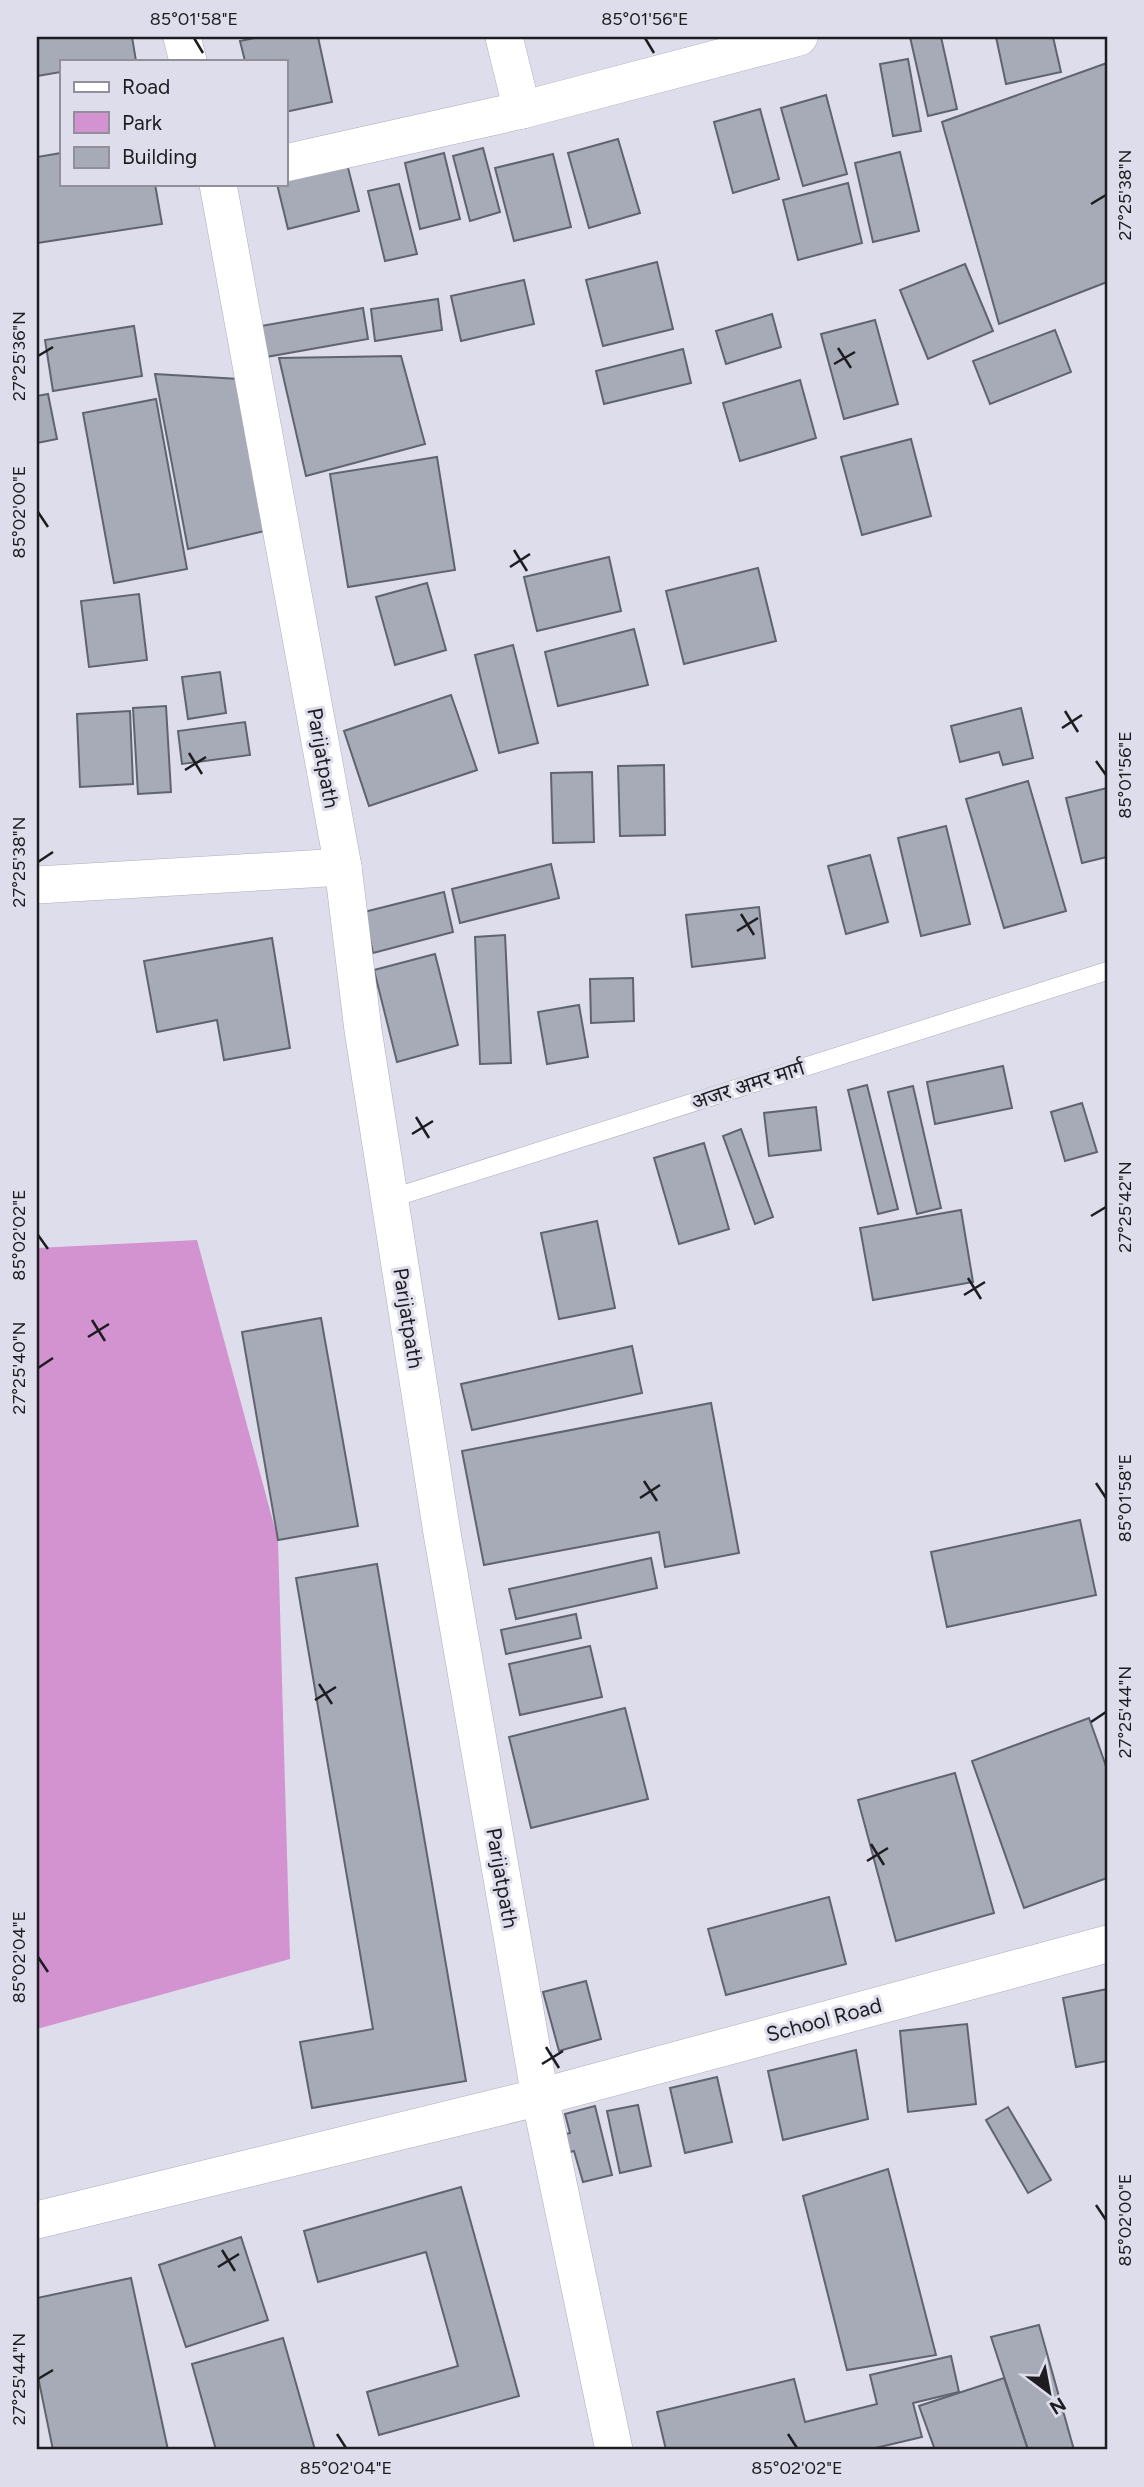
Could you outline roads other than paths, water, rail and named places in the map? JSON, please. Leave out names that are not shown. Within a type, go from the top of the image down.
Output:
[{"type":"street","points":[[182,37],[188,60]]},
{"type":"street","points":[[504,37],[522,110]]},
{"type":"street","points":[[287,163],[522,110],[791,38]]},
{"type":"street","name":"Parijatpath","points":[[218,186],[343,867],[363,1030],[442,1533],[540,2097],[614,2450]]},
{"type":"street","points":[[37,885],[343,867]]},
{"type":"street","name":"School Road","points":[[37,2220],[540,2097],[1107,1944]]},
{"type":"lane","name":"अजर अमर मार्ग","points":[[389,1199],[1107,971]]}]
